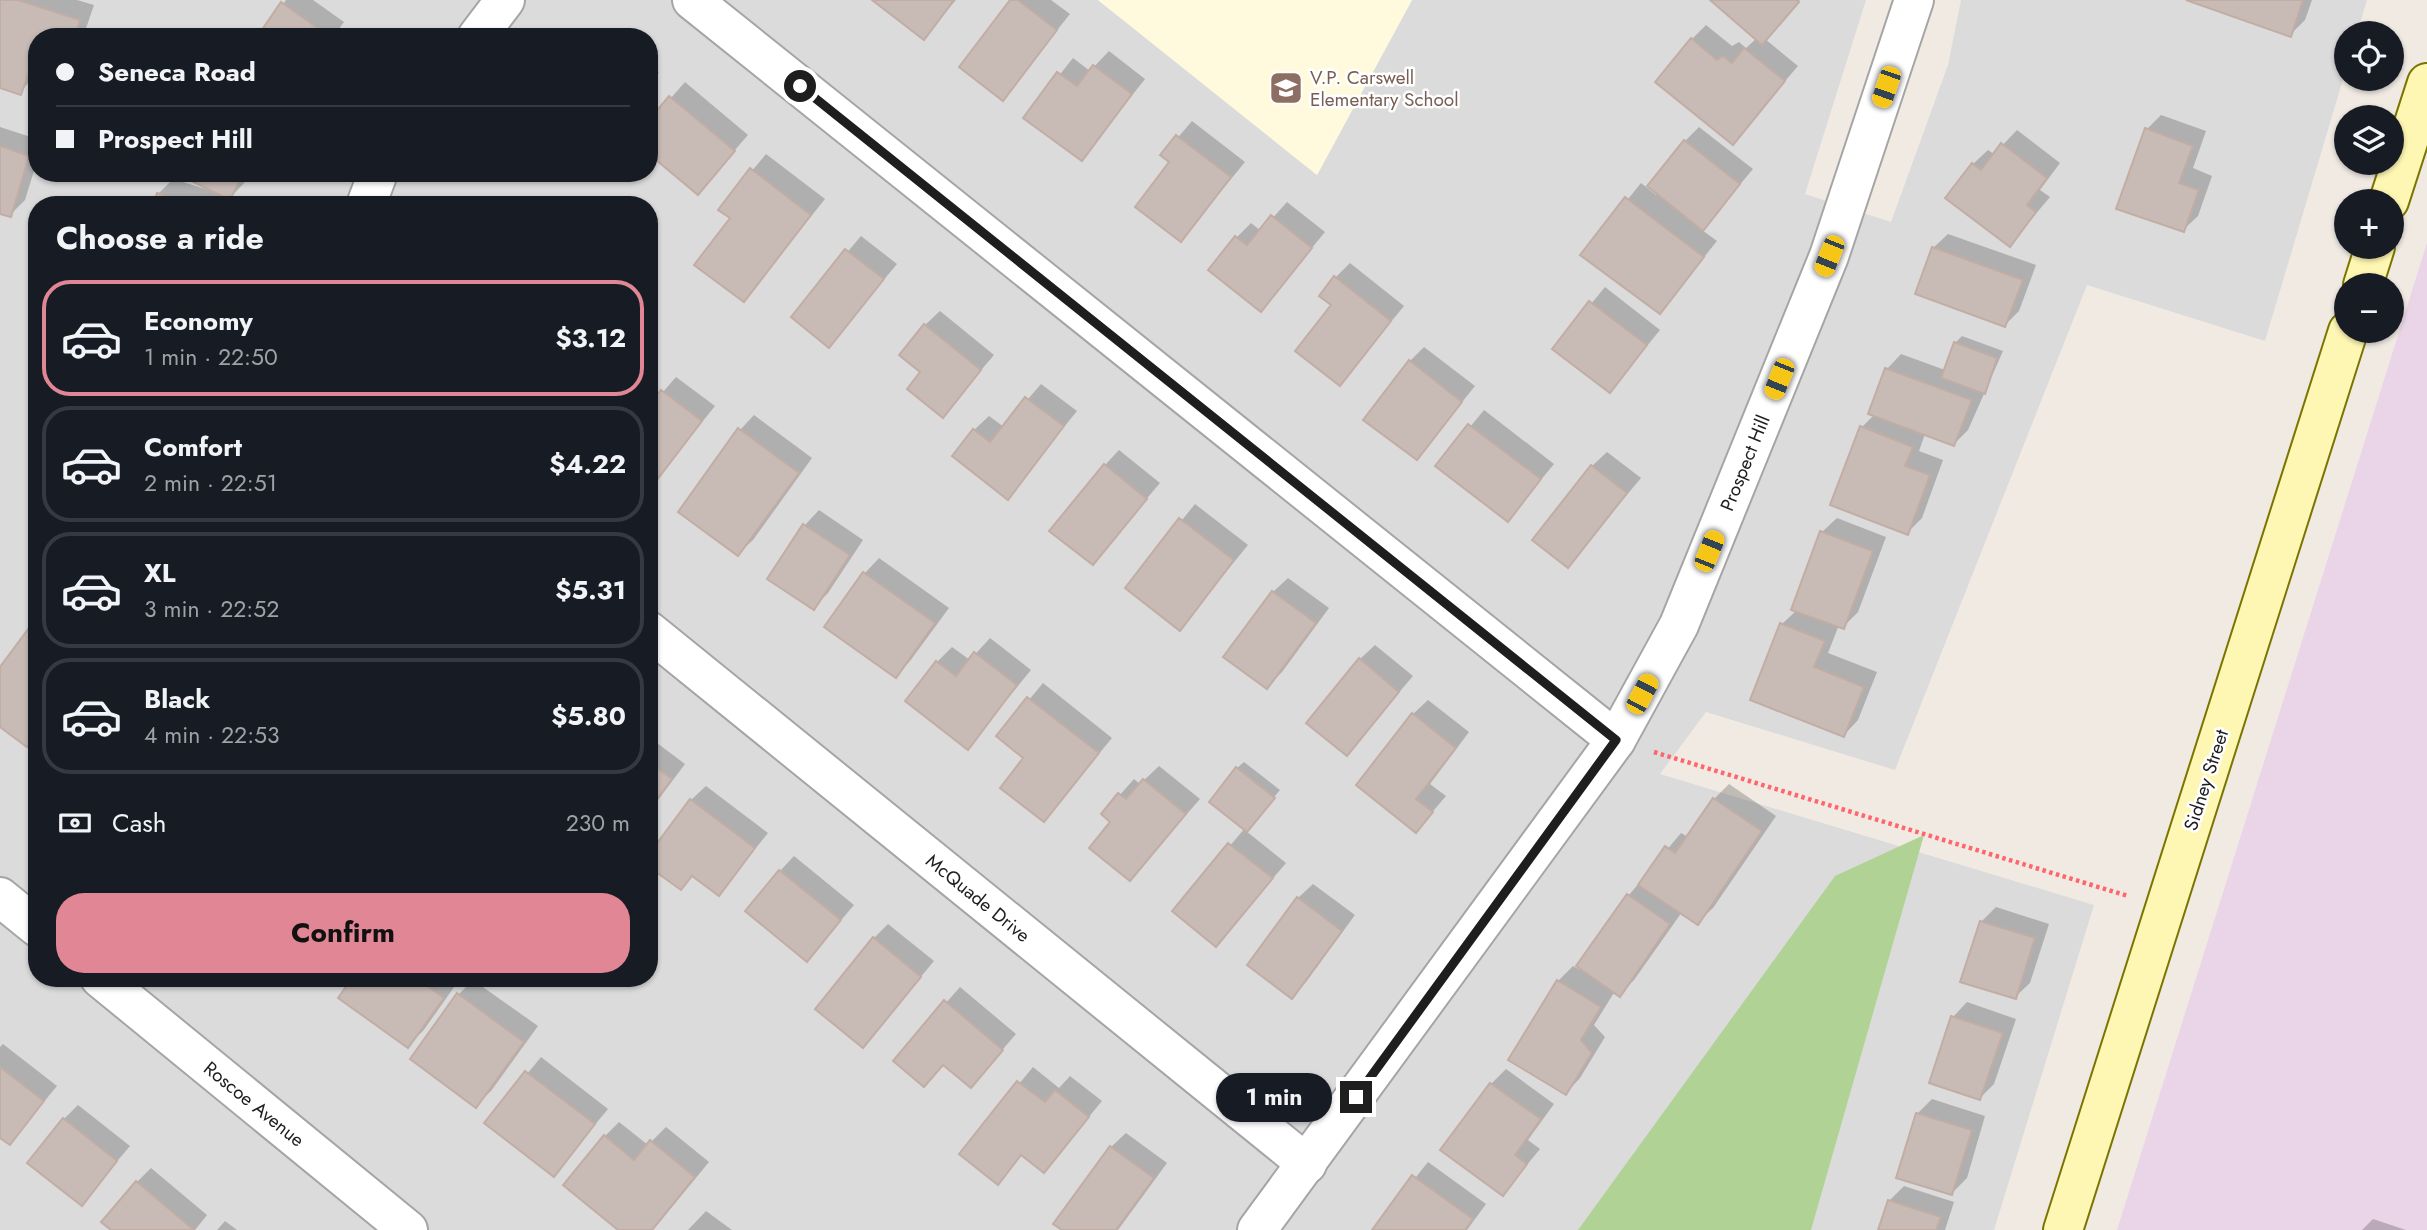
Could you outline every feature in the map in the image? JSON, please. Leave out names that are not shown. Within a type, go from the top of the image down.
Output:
[{"type":"main road","points":[[2393,189],[2427,83]]},
{"type":"main road","name":"Sidney Street","points":[[2063,1230],[2344,343]]},
{"type":"street","points":[[484,28],[505,0]]},
{"type":"street","points":[[692,0],[1616,740]]},
{"type":"street","name":"Prospect Hill","points":[[1257,1230],[1616,740],[1679,625],[1824,269],[1914,0]]},
{"type":"street","name":"McQuade Drive","points":[[658,638],[1307,1164]]},
{"type":"street","points":[[0,897],[28,920]]},
{"type":"street","name":"Roscoe Avenue","points":[[111,987],[408,1230]]},
{"type":"path","points":[[1616,740],[2098,887]]},
{"type":"shaded area","points":[[0,0],[1098,0],[1317,175],[1412,0],[1866,0],[1805,194],[1891,222],[1948,65],[1961,0],[2367,0],[2361,21],[2334,21],[2334,91],[2340,91],[2265,341],[2087,285],[1895,770],[1706,712],[1660,774],[2094,905],[1994,1230],[0,1230]]},
{"type":"shaded area","name":"V.P. Carswell Elementary School","points":[[1098,0],[1412,0],[1317,175]]},
{"type":"shaded area","points":[[2427,243],[2427,1230],[2117,1230],[2396,343],[2404,343],[2404,316]]},
{"type":"green space","points":[[1924,835],[1811,1230],[1578,1230],[1835,876]]},
{"type":"building","points":[[0,0],[18,0],[80,20],[78,28],[28,28],[28,74],[21,95],[0,88]]},
{"type":"building","points":[[872,0],[954,0],[924,40]]},
{"type":"building","points":[[1010,0],[1018,0],[1057,30],[1003,101],[959,67]]},
{"type":"building","points":[[1710,0],[1797,0],[1799,2],[1762,45]]},
{"type":"building","points":[[2186,0],[2303,0],[2291,37]]},
{"type":"building","points":[[281,2],[317,28],[263,28]]},
{"type":"building","points":[[1691,38],[1717,60],[1723,56],[1732,63],[1744,48],[1785,81],[1733,145],[1655,82]]},
{"type":"building","points":[[1093,65],[1132,94],[1082,161],[1023,118],[1057,72],[1077,86]]},
{"type":"building","points":[[669,96],[735,151],[698,195],[658,162],[658,109]]},
{"type":"building","points":[[2145,128],[2193,146],[2179,183],[2199,190],[2184,232],[2116,209]]},
{"type":"building","points":[[1176,135],[1231,177],[1181,242],[1135,207],[1169,162],[1160,155]]},
{"type":"building","points":[[1684,140],[1740,184],[1703,231],[1647,186]]},
{"type":"building","points":[[2001,143],[2047,178],[2027,205],[2036,212],[2010,247],[1945,198],[1972,163],[1981,170]]},
{"type":"building","points":[[0,146],[28,156],[28,159],[11,217],[0,214]]},
{"type":"building","points":[[750,168],[811,215],[744,302],[694,265],[730,218],[718,210]]},
{"type":"building","points":[[193,182],[239,182],[232,196],[222,196]]},
{"type":"building","points":[[1625,197],[1704,257],[1660,314],[1580,255]]},
{"type":"building","points":[[1271,215],[1312,248],[1261,312],[1208,270],[1235,236],[1247,245]]},
{"type":"building","points":[[1932,247],[2023,280],[2005,327],[1915,294]]},
{"type":"building","points":[[845,249],[884,279],[829,348],[791,317]]},
{"type":"building","points":[[1334,276],[1391,321],[1340,386],[1295,351],[1331,305],[1319,296]]},
{"type":"building","points":[[1589,301],[1647,345],[1610,393],[1552,349]]},
{"type":"building","points":[[924,324],[981,370],[943,418],[907,389],[920,372],[899,355]]},
{"type":"building","points":[[1954,342],[1997,358],[1985,394],[1941,378]]},
{"type":"building","points":[[1409,360],[1462,402],[1417,460],[1363,420]]},
{"type":"building","points":[[1885,368],[1972,400],[1954,446],[1868,414]]},
{"type":"building","points":[[661,390],[702,421],[658,479],[658,394]]},
{"type":"building","points":[[1025,397],[1064,426],[1008,500],[952,456],[973,429],[990,442]]},
{"type":"building","points":[[1468,424],[1541,479],[1508,522],[1435,466]]},
{"type":"building","points":[[1860,426],[1913,447],[1905,466],[1930,475],[1908,535],[1830,505]]},
{"type":"building","points":[[738,428],[799,473],[738,556],[678,512]]},
{"type":"building","points":[[1104,464],[1147,499],[1093,565],[1049,531]]},
{"type":"building","points":[[1591,465],[1627,493],[1568,568],[1532,540]]},
{"type":"building","points":[[1179,518],[1234,560],[1180,631],[1125,588]]},
{"type":"building","points":[[803,524],[850,555],[814,610],[767,579]]},
{"type":"building","points":[[1820,531],[1873,551],[1844,629],[1791,610]]},
{"type":"building","points":[[863,572],[935,623],[896,678],[824,627]]},
{"type":"building","points":[[1272,591],[1316,623],[1267,689],[1223,657]]},
{"type":"building","points":[[1780,623],[1825,641],[1814,667],[1864,687],[1844,737],[1750,700]]},
{"type":"building","points":[[28,629],[27,747],[0,727],[0,667]]},
{"type":"building","points":[[974,652],[1017,685],[968,750],[905,701],[936,661],[956,676]]},
{"type":"building","points":[[1359,658],[1399,692],[1347,756],[1306,723]]},
{"type":"building","points":[[1027,697],[1099,753],[1044,822],[1000,788],[1023,758],[996,736]]},
{"type":"building","points":[[1412,713],[1456,748],[1416,799],[1433,812],[1416,833],[1356,785]]},
{"type":"building","points":[[1236,767],[1275,798],[1247,832],[1209,802]]},
{"type":"building","points":[[658,769],[672,779],[658,798]]},
{"type":"building","points":[[1143,779],[1186,814],[1130,881],[1089,848],[1110,822],[1101,814],[1118,793],[1126,799]]},
{"type":"building","points":[[1713,798],[1762,831],[1698,925],[1638,885],[1665,846],[1675,853]]},
{"type":"building","points":[[690,799],[755,848],[719,896],[692,876],[681,890],[658,873],[658,842]]},
{"type":"building","points":[[1228,843],[1273,878],[1216,947],[1172,911]]},
{"type":"building","points":[[779,870],[841,920],[807,962],[745,911]]},
{"type":"building","points":[[1627,894],[1670,924],[1620,997],[1576,966]]},
{"type":"building","points":[[1297,897],[1342,931],[1292,999],[1247,965]]},
{"type":"building","points":[[1980,921],[2035,938],[2016,999],[1960,982]]},
{"type":"building","points":[[873,937],[921,977],[863,1048],[815,1009]]},
{"type":"building","points":[[1557,980],[1601,1007],[1581,1040],[1592,1053],[1566,1095],[1508,1060]]},
{"type":"building","points":[[346,987],[429,987],[444,998],[408,1048],[338,998]]},
{"type":"building","points":[[457,993],[524,1042],[476,1108],[410,1059]]},
{"type":"building","points":[[944,1000],[1003,1050],[971,1088],[943,1065],[924,1087],[893,1061]]},
{"type":"building","points":[[1951,1016],[2003,1033],[1980,1100],[1929,1083]]},
{"type":"building","points":[[0,1067],[44,1101],[10,1145],[0,1138]]},
{"type":"building","points":[[525,1071],[595,1124],[554,1177],[484,1123]]},
{"type":"building","points":[[1017,1081],[1045,1102],[1055,1090],[1089,1117],[1044,1173],[1021,1155],[998,1185],[959,1154]]},
{"type":"building","points":[[1490,1083],[1541,1119],[1515,1155],[1527,1164],[1503,1196],[1440,1150]]},
{"type":"building","points":[[1916,1113],[1972,1130],[1952,1195],[1896,1178]]},
{"type":"building","points":[[63,1118],[117,1161],[82,1206],[27,1163]]},
{"type":"building","points":[[604,1135],[634,1160],[650,1140],[695,1177],[652,1230],[618,1230],[563,1185]]},
{"type":"building","points":[[1110,1146],[1154,1178],[1116,1230],[1062,1230],[1053,1224]]},
{"type":"building","points":[[1412,1175],[1473,1219],[1465,1230],[1372,1230]]},
{"type":"building","points":[[136,1181],[194,1230],[111,1230],[101,1222]]},
{"type":"building","points":[[1888,1200],[1941,1217],[1936,1230],[1878,1230]]},
{"type":"place","name":"V.P. Carswell Elementary School","points":[[1286,88]]},
{"type":"route","points":[[800,86],[1616,740],[1356,1097]]}]
